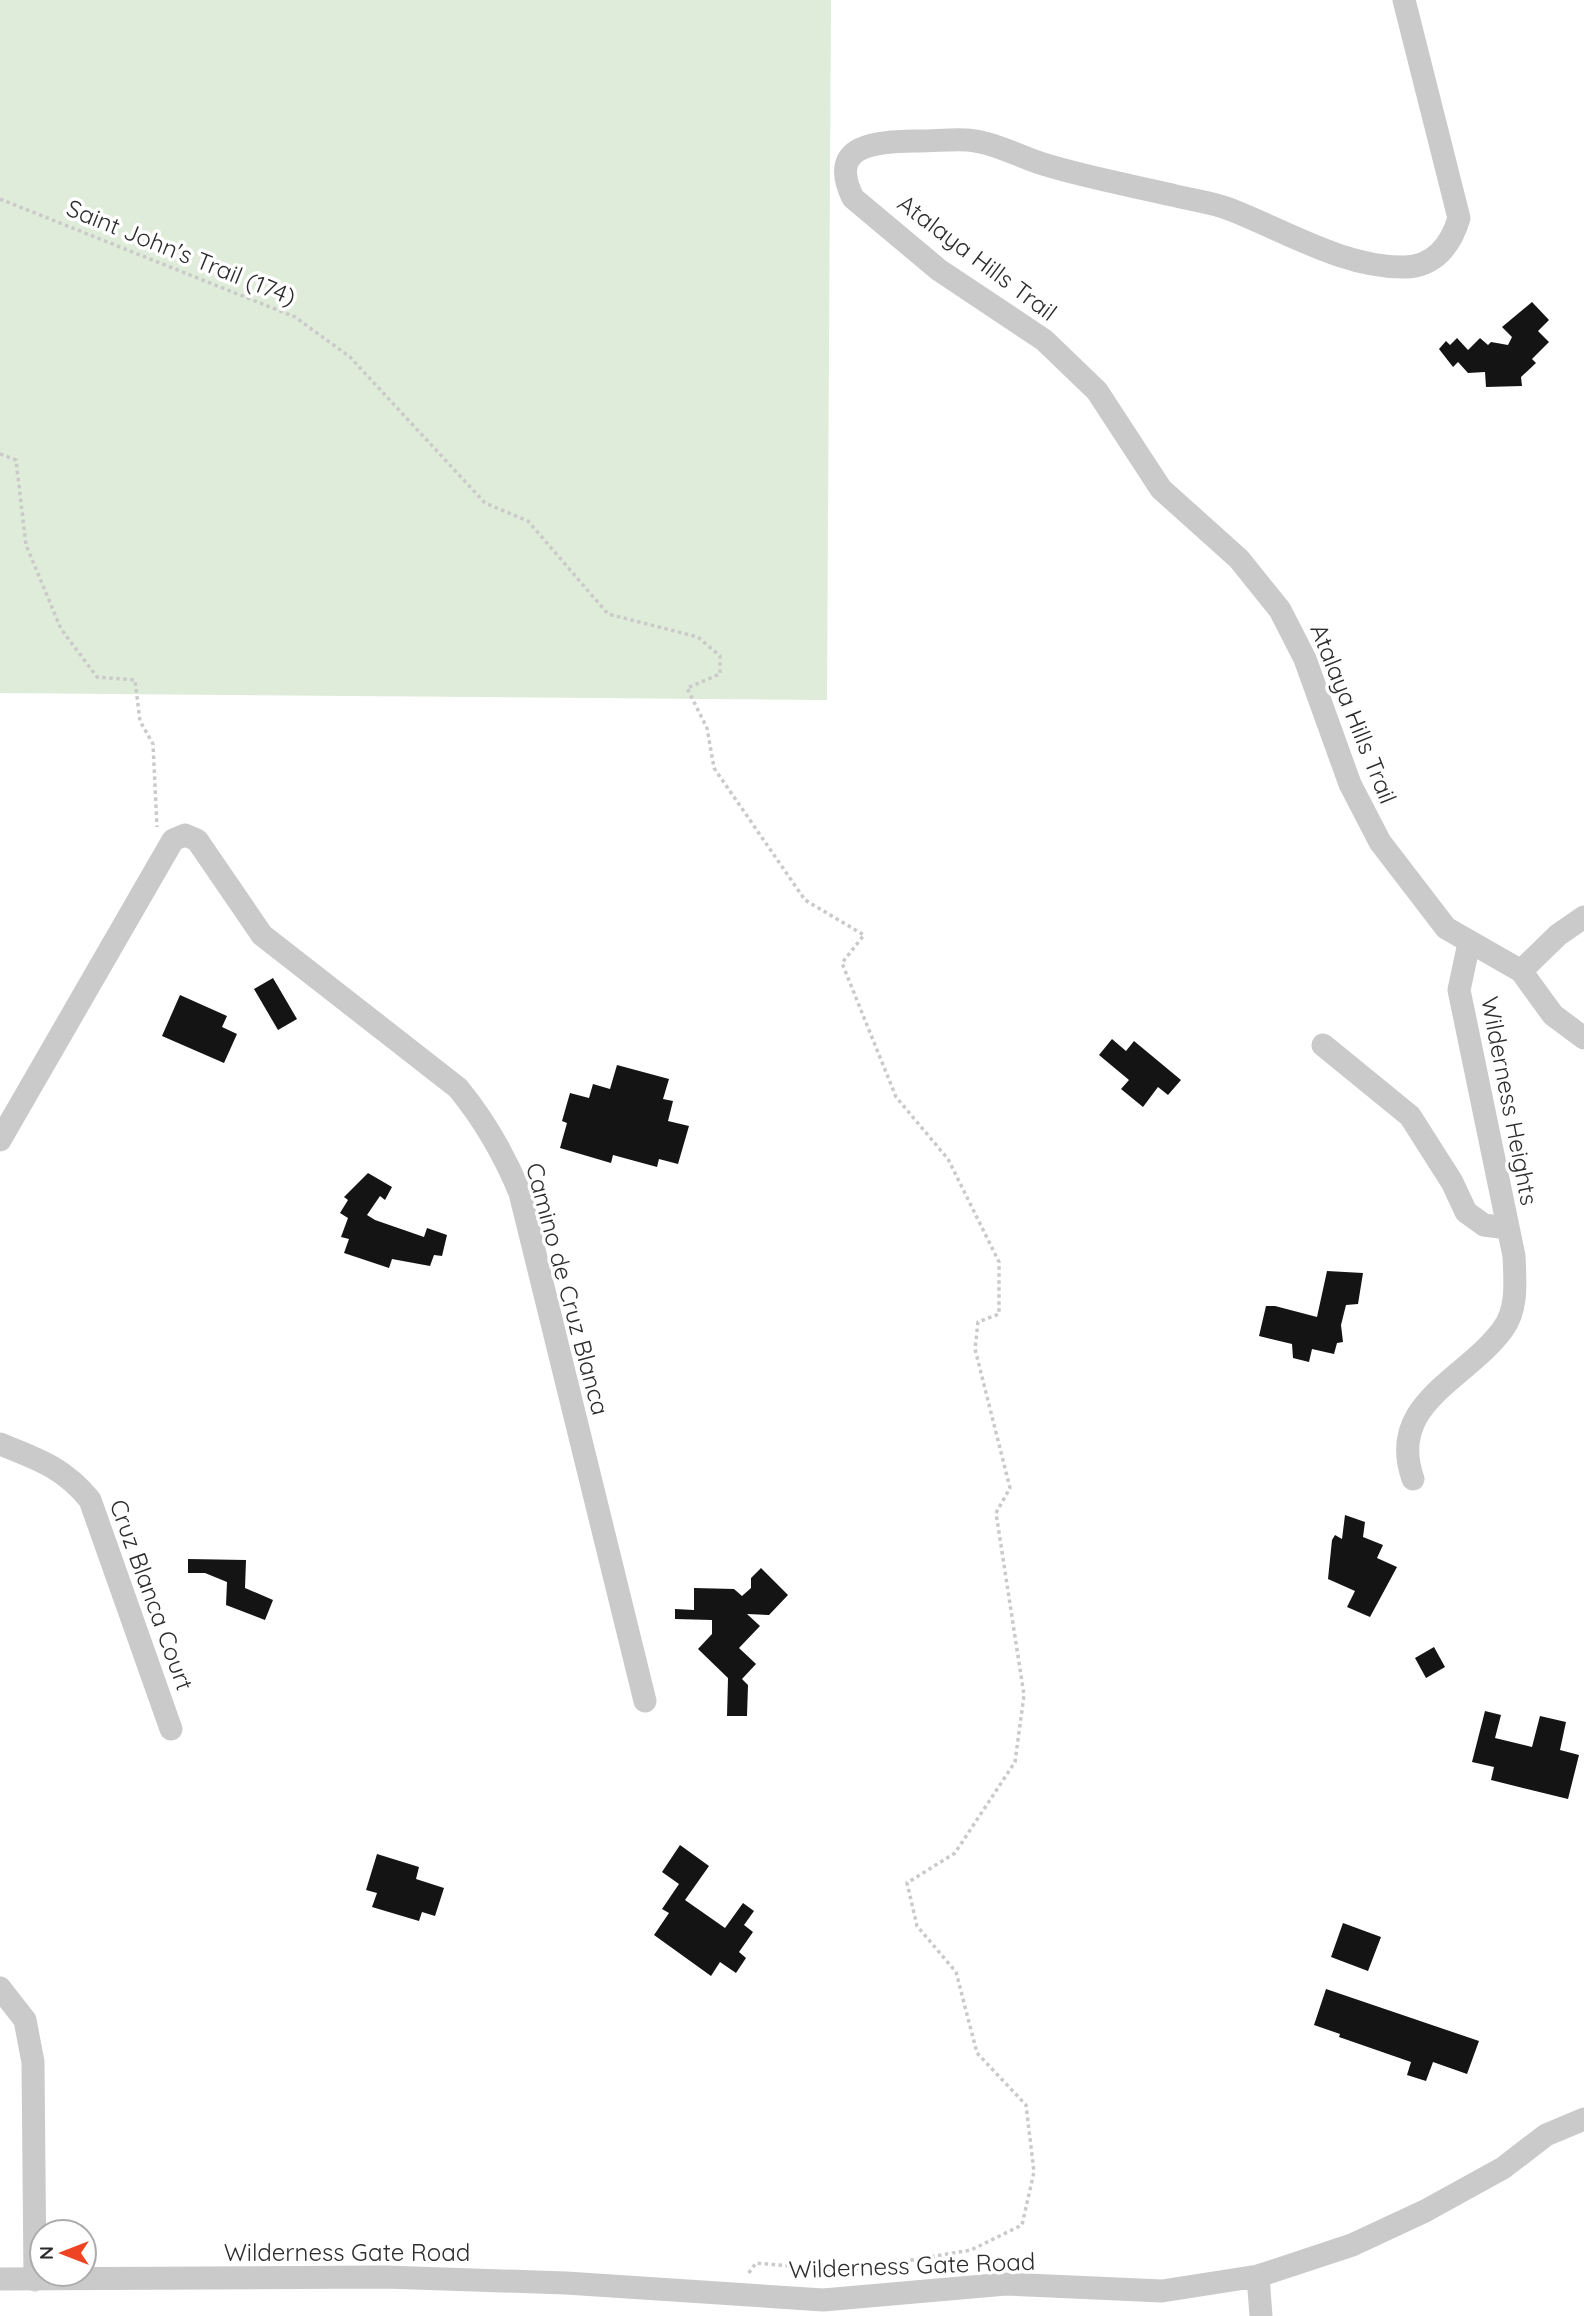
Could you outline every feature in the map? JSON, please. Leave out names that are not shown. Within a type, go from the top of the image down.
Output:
[{"type":"street","name":"Atalaya Hills Trail","points":[[1404,0],[1459,218],[1452,239],[1432,261],[1407,267],[1374,264],[1326,249],[1226,208],[1042,164],[996,146],[969,140],[865,144],[852,156],[846,170],[846,185],[853,198],[939,270],[1044,340],[1097,391],[1160,489],[1248,569],[1280,610],[1306,659],[1350,784],[1380,842],[1446,928],[1469,943]]},
{"type":"street","name":"Camino de Cruz Blanca","points":[[0,1140],[173,840],[185,835],[197,840],[262,935],[458,1087],[481,1116],[504,1155],[520,1193],[645,1701]]},
{"type":"street","points":[[1521,971],[1558,935],[1584,917]]},
{"type":"street","points":[[1469,943],[1521,971],[1553,1015],[1584,1038]]},
{"type":"street","name":"Wilderness Heights","points":[[1413,1479],[1406,1460],[1408,1431],[1417,1415],[1503,1329],[1512,1310],[1514,1256],[1459,990],[1469,943]]},
{"type":"street","name":"Wilderness Heights","points":[[1323,1045],[1410,1116],[1452,1182],[1466,1212],[1484,1225],[1508,1228]]},
{"type":"street","name":"Cruz Blanca Court","points":[[0,1444],[35,1458],[72,1479],[90,1500],[171,1729]]},
{"type":"street","points":[[0,1988],[25,2020],[33,2062],[34,2218]]},
{"type":"street","name":"Wilderness Gate Road","points":[[98,2279],[384,2277],[566,2283],[823,2300],[1006,2284],[1162,2291],[1258,2276],[1352,2245],[1426,2211],[1503,2168],[1546,2135],[1584,2119]]},
{"type":"street","points":[[1258,2276],[1261,2316]]},
{"type":"street","points":[[0,2280],[28,2280]]},
{"type":"path","name":"Saint John's Trail (174)","points":[[0,198],[295,317],[350,358],[485,503],[528,521],[608,614],[698,637],[720,656],[720,674],[687,688],[707,728],[714,768],[805,900],[864,935],[842,963],[896,1097],[948,1159],[999,1262],[999,1314],[978,1322],[975,1349],[1010,1488],[996,1513],[1024,1695],[1015,1762],[955,1853],[907,1883],[917,1926],[956,1972],[977,2053],[1026,2105],[1034,2172],[1022,2225],[971,2250],[846,2271],[756,2263],[743,2280],[743,2296]]},
{"type":"path","points":[[0,454],[16,460],[26,545],[61,629],[97,677],[135,680],[140,721],[153,744],[159,863]]},
{"type":"green space","points":[[0,0],[831,0],[827,700],[0,693]]},
{"type":"building","points":[[1532,302],[1549,320],[1538,331],[1549,342],[1532,359],[1536,363],[1521,377],[1522,386],[1486,387],[1485,372],[1468,373],[1458,362],[1453,367],[1439,349],[1446,341],[1450,345],[1457,338],[1468,350],[1480,338],[1488,345],[1491,342],[1508,345],[1512,337],[1502,327]]},
{"type":"building","points":[[273,978],[297,1019],[278,1030],[254,989]]},
{"type":"building","points":[[180,995],[227,1016],[222,1027],[237,1034],[224,1063],[162,1036]]},
{"type":"building","points":[[1112,1039],[1126,1051],[1134,1041],[1181,1080],[1168,1095],[1158,1087],[1143,1107],[1121,1089],[1129,1080],[1099,1055]]},
{"type":"building","points":[[617,1065],[669,1079],[663,1099],[673,1101],[668,1121],[689,1126],[678,1164],[659,1159],[657,1167],[613,1155],[611,1163],[560,1148],[567,1123],[562,1121],[570,1093],[589,1098],[593,1084],[610,1089]]},
{"type":"building","points":[[368,1173],[392,1187],[385,1200],[380,1196],[367,1215],[424,1237],[427,1228],[447,1235],[442,1256],[434,1255],[430,1266],[392,1259],[389,1268],[344,1253],[349,1239],[341,1237],[348,1218],[340,1213],[348,1200],[344,1197]]},
{"type":"building","points":[[1327,1271],[1363,1273],[1358,1304],[1346,1305],[1341,1325],[1343,1342],[1337,1343],[1334,1354],[1312,1349],[1309,1362],[1293,1358],[1292,1344],[1259,1336],[1266,1306],[1317,1317]]},
{"type":"building","points":[[1345,1515],[1365,1522],[1363,1537],[1383,1545],[1377,1558],[1397,1567],[1370,1617],[1347,1607],[1355,1591],[1328,1579],[1332,1540],[1335,1535],[1342,1539]]},
{"type":"building","points":[[188,1559],[246,1560],[245,1588],[273,1600],[265,1620],[226,1605],[227,1582],[205,1573],[188,1573]]},
{"type":"building","points":[[761,1568],[788,1595],[769,1615],[747,1614],[760,1626],[739,1648],[756,1664],[742,1679],[748,1685],[747,1716],[727,1716],[728,1678],[698,1649],[712,1634],[712,1620],[675,1619],[675,1609],[694,1610],[694,1588],[734,1589],[742,1596],[751,1588],[751,1578]]},
{"type":"building","points":[[1434,1647],[1445,1667],[1426,1678],[1415,1658]]},
{"type":"building","points":[[1485,1711],[1501,1715],[1495,1738],[1532,1747],[1540,1716],[1566,1722],[1560,1750],[1579,1755],[1568,1799],[1491,1780],[1494,1767],[1472,1762]]},
{"type":"building","points":[[680,1845],[709,1866],[685,1900],[725,1928],[743,1903],[754,1911],[744,1925],[753,1932],[739,1952],[746,1958],[736,1973],[720,1962],[711,1976],[654,1935],[669,1913],[662,1909],[679,1884],[662,1872]]},
{"type":"building","points":[[377,1854],[419,1867],[416,1879],[444,1888],[435,1916],[422,1912],[419,1921],[372,1907],[377,1893],[366,1890]]},
{"type":"building","points":[[1343,1923],[1381,1937],[1368,1971],[1331,1957]]},
{"type":"building","points":[[1326,1989],[1479,2041],[1467,2074],[1433,2062],[1426,2081],[1407,2075],[1411,2062],[1339,2037],[1340,2034],[1314,2025]]}]
